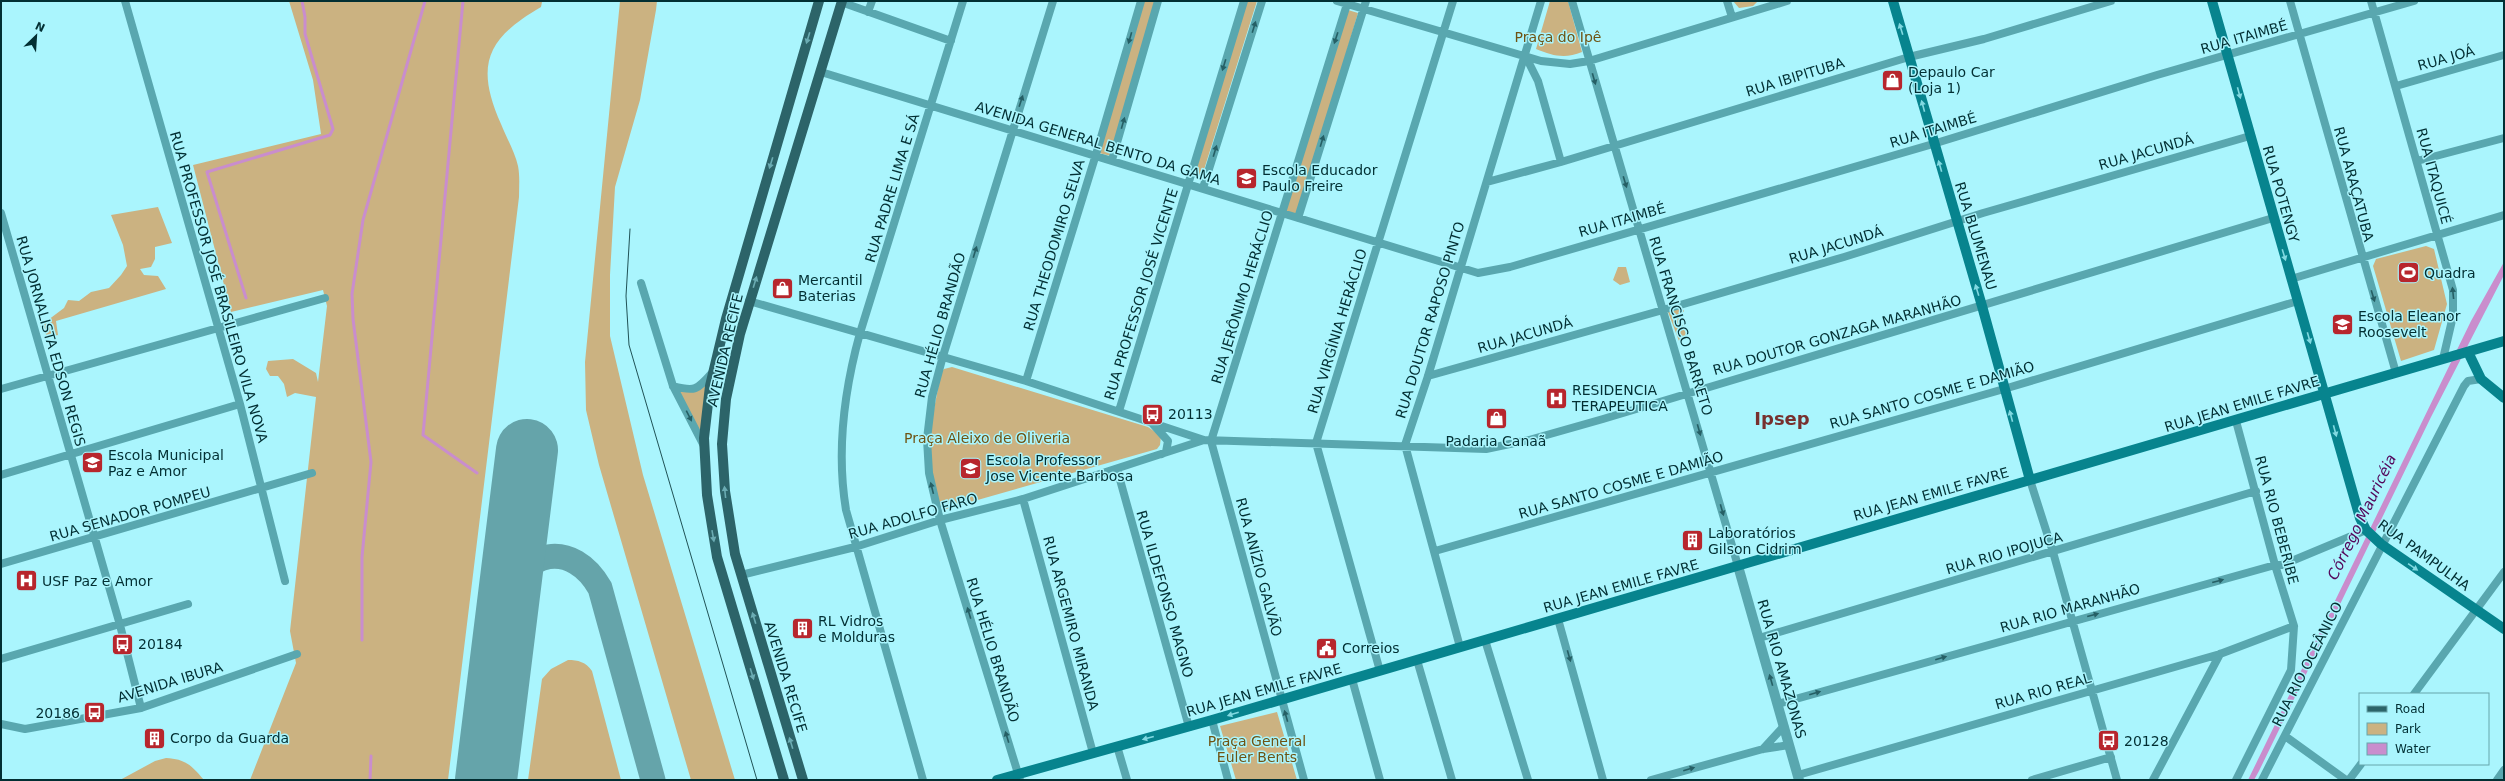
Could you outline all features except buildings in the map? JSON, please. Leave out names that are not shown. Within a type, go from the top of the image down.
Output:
[{"type":"main road","name":"AVENIDA RECIFE","points":[[784,780],[717,557],[707,495],[705,447],[706,410],[712,373],[750,234],[819,1]]},
{"type":"main road","name":"RUA BLUMENAU","points":[[1893,1],[1933,144],[1982,306],[2004,389],[2013,433],[2030,480]]},
{"type":"main road","name":"RUA POTENGY","points":[[2212,1],[2273,218],[2325,394]]},
{"type":"main road","name":"AVENIDA RECIFE","points":[[803,780],[742,575],[731,532],[725,491],[722,444],[728,388],[749,301],[821,72],[841,2]]},
{"type":"main road","name":"RUA JEAN EMILE FAVRE","points":[[998,780],[1019,777],[1117,746],[1164,736],[1188,727],[2236,421],[2504,341]]},
{"type":"main road","points":[[2463,353],[2482,379],[2504,398]]},
{"type":"main road","name":"RUA PAMPULHA","points":[[2325,394],[2355,506],[2366,530],[2379,542],[2476,611],[2504,629]]},
{"type":"street","name":"RUA PROFESSOR JOSÉ BRASILEIRO VILA NOVA","points":[[125,1],[240,404],[285,581]]},
{"type":"street","points":[[868,12],[872,1]]},
{"type":"street","name":"RUA PADRE LIMA E SÁ","points":[[923,780],[855,547],[841,478],[842,433],[847,388],[860,332],[963,1]]},
{"type":"street","name":"RUA HÉLIO BRANDÃO","points":[[1019,777],[940,520],[929,473],[926,439],[932,397],[943,356],[1053,1]]},
{"type":"street","name":"RUA THEODOMIRO SELVA","points":[[1026,381],[1096,156],[1140,1]]},
{"type":"street","points":[[1112,160],[1158,1]]},
{"type":"street","name":"RUA PROFESSOR JOSÉ VICENTE","points":[[1119,411],[1244,1]]},
{"type":"street","points":[[1203,188],[1262,1]]},
{"type":"street","points":[[1337,1],[1348,3],[1364,10],[1443,34],[1526,57],[1541,61],[1570,64],[1589,61],[1732,17],[1765,4],[1787,1]]},
{"type":"street","points":[[1298,218],[1366,1]]},
{"type":"street","name":"RUA VIRGÍNIA HERÁCLIO","points":[[1316,443],[1453,1]]},
{"type":"street","name":"RUA DOUTOR RAPOSO PINTO","points":[[1405,445],[1428,376],[1459,269],[1526,57],[1541,1]]},
{"type":"street","name":"RUA FRANCISCO BARRETO","points":[[1572,1],[1738,566]]},
{"type":"street","points":[[1727,1],[1732,17]]},
{"type":"street","name":"RUA IBIPITUBA","points":[[1487,182],[1561,162],[1909,57],[1984,39],[2111,1]]},
{"type":"street","name":"RUA ARAÇATUBA","points":[[2290,1],[2361,258],[2396,373]]},
{"type":"street","name":"RUA ITAQUICÉ","points":[[2371,1],[2451,280],[2454,301],[2443,358]]},
{"type":"street","name":"RUA ITAIMBÉ","points":[[1459,269],[1478,273],[1492,271],[1933,144],[2114,88],[2414,1]]},
{"type":"street","points":[[841,2],[951,41]]},
{"type":"street","name":"RUA JERÔNIMO HERÁCLIO","points":[[1208,441],[1348,3]]},
{"type":"street","name":"RUA JOÁ","points":[[2396,86],[2504,54]]},
{"type":"street","points":[[1526,57],[1538,81],[1561,162]]},
{"type":"street","name":"AVENIDA GENERAL BENTO DA GAMA","points":[[821,72],[930,107],[1012,130],[1203,188],[1459,269]]},
{"type":"street","name":"RUA JACUNDÁ","points":[[1428,376],[1664,310],[1956,221],[2250,136]]},
{"type":"street","points":[[2417,161],[2504,138]]},
{"type":"street","name":"RUA JORNALISTA EDSON REGIS","points":[[1,213],[120,625],[141,708]]},
{"type":"street","points":[[2291,279],[2504,214]]},
{"type":"street","name":"RUA DOUTOR GONZAGA MARANHÃO","points":[[1208,441],[1405,445],[1486,449],[1508,446],[1982,306],[2273,218]]},
{"type":"street","points":[[641,283],[673,386],[705,447]]},
{"type":"street","points":[[1,389],[48,377],[217,327],[325,298]]},
{"type":"street","points":[[749,301],[1026,381],[1149,420],[1208,441]]},
{"type":"street","name":"RUA SANTO COSME E DAMIÃO","points":[[1435,551],[2004,389],[2298,301]]},
{"type":"street","points":[[673,386],[688,390],[696,389],[712,373]]},
{"type":"street","name":"RUA RIO OCEÂNICO","points":[[2262,780],[2285,736],[2379,542],[2464,386],[2471,380],[2482,379]]},
{"type":"street","points":[[1,475],[240,404]]},
{"type":"street","points":[[1149,420],[1168,441],[1166,452],[1161,454]]},
{"type":"street","name":"RUA RIO BEBERIBE","points":[[2236,421],[2275,565],[2294,626]]},
{"type":"street","name":"RUA ADOLFO FARO","points":[[742,575],[855,547],[940,520],[1023,499],[1161,454],[1208,441]]},
{"type":"street","name":"RUA ANÍZIO GALVÃO","points":[[1208,441],[1304,780]]},
{"type":"street","points":[[1316,443],[1380,671]]},
{"type":"street","points":[[1405,445],[1460,647]]},
{"type":"street","name":"RUA ILDEFONSO MAGNO","points":[[1117,469],[1188,727]]},
{"type":"street","name":"RUA SENADOR POMPEU","points":[[1,564],[262,489],[312,473]]},
{"type":"street","points":[[2030,480],[2053,552],[2071,621],[2118,780]]},
{"type":"street","name":"RUA RIO IPOJUCA","points":[[1759,638],[2256,491]]},
{"type":"street","name":"RUA ARGEMIRO MIRANDA","points":[[1023,499],[1093,753]]},
{"type":"street","name":"RUA RIO MARANHÃO","points":[[1778,704],[2071,621],[2275,565],[2282,565],[2366,530]]},
{"type":"street","name":"RUA RIO AMAZONAS","points":[[1738,566],[1799,778]]},
{"type":"street","points":[[2415,693],[2504,572]]},
{"type":"street","points":[[1,659],[188,604]]},
{"type":"street","points":[[1558,618],[1603,780]]},
{"type":"street","name":"RUA RIO OCEÂNICO","points":[[2236,780],[2288,677],[2293,661],[2294,626]]},
{"type":"street","name":"RUA RIO REAL","points":[[1799,778],[2092,690],[2220,654],[2294,626]]},
{"type":"street","points":[[1485,640],[1528,780]]},
{"type":"street","name":"AVENIDA IBURA","points":[[1,724],[33,728],[141,708],[297,654]]},
{"type":"street","points":[[2153,780],[2220,654]]},
{"type":"street","points":[[1417,660],[1452,780]]},
{"type":"street","points":[[1352,679],[1380,780]]},
{"type":"street","points":[[1212,720],[1228,780]]},
{"type":"street","points":[[1763,749],[1784,726]]},
{"type":"street","points":[[2285,736],[2346,780]]},
{"type":"street","points":[[1651,780],[1763,749],[1789,744]]},
{"type":"street","points":[[1117,746],[1127,780]]},
{"type":"street","points":[[2032,780],[2111,757]]},
{"type":"street","points":[[2349,780],[2360,765]]},
{"type":"street","points":[[2496,780],[2504,770]]},
{"type":"green space","points":[[289,1],[542,2],[541,7],[508,30],[497,43],[491,55],[488,69],[489,85],[493,103],[515,155],[518,166],[519,197],[448,780],[250,780],[296,663],[290,631],[316,397],[295,393],[287,397],[284,384],[278,376],[270,376],[266,369],[268,361],[293,359],[316,373],[318,382],[327,306],[323,290],[231,312],[193,165],[321,134],[313,80]]},
{"type":"green space","points":[[620,1],[657,1],[640,100],[615,187],[610,275],[610,336],[643,475],[735,780],[691,780],[599,465],[586,410],[585,362]]},
{"type":"green space","points":[[1141,1],[1157,1],[1111,156],[1099,153]]},
{"type":"green space","points":[[1246,1],[1257,1],[1202,176],[1195,174]]},
{"type":"green space","name":"Praça do Ipê","points":[[1550,1],[1568,1],[1582,52],[1559,56],[1536,49]]},
{"type":"green space","points":[[1733,1],[1758,1],[1753,6],[1739,8]]},
{"type":"green space","points":[[1348,10],[1358,13],[1298,216],[1285,212]]},
{"type":"green space","points":[[158,207],[172,243],[155,247],[155,259],[151,267],[140,269],[144,275],[158,276],[166,289],[56,321],[58,335],[48,337],[40,326],[64,308],[68,300],[79,301],[91,292],[109,288],[127,266],[123,245],[111,215]]},
{"type":"green space","points":[[2426,246],[2434,249],[2447,304],[2434,350],[2401,361],[2373,266],[2376,259]]},
{"type":"green space","points":[[1618,267],[1626,267],[1630,282],[1620,285],[1613,280]]},
{"type":"green space","points":[[1682,308],[1684,311],[1679,317],[1687,336],[1679,341],[1668,312]]},
{"type":"green space","name":"Praça Aleixo de Oliveria","points":[[952,367],[1148,427],[1161,436],[1160,445],[1157,449],[946,509],[940,506],[931,473],[928,440],[941,373],[944,369]]},
{"type":"green space","points":[[707,382],[702,437],[677,389]]},
{"type":"green space","points":[[568,660],[582,662],[592,671],[621,780],[528,780],[542,679],[551,669]]},
{"type":"green space","name":"Praça General Euler Bents","points":[[1277,712],[1297,780],[1236,780],[1220,726]]},
{"type":"green space","points":[[166,758],[179,760],[188,764],[204,780],[120,780],[155,761]]},
{"type":"water","points":[[2504,262],[2504,275],[2431,417],[2259,771],[2254,780],[2248,780],[2471,321]]},
{"type":"waterway","points":[[246,298],[207,172],[330,135],[333,129],[305,34],[305,17],[302,1]]},
{"type":"waterway","points":[[362,640],[362,557],[371,462],[353,319],[352,294],[363,220],[425,1]]},
{"type":"waterway","points":[[463,1],[423,435],[477,473]]},
{"type":"waterway","points":[[370,780],[371,756]]},
{"type":"taxiway","points":[[508,602],[515,584],[524,570],[536,561],[549,557],[562,557],[576,562],[589,573],[600,588],[653,780]]},
{"type":"runway","points":[[486,780],[527,450]]},
{"type":"tram line","points":[[630,229],[626,296],[629,345],[757,780]]},
{"type":"place","name":"Depaulo Car (Loja 1)","points":[[1893,80]]},
{"type":"place","name":"Escola Educador Paulo Freire","points":[[1247,178]]},
{"type":"place","name":"Quadra","points":[[2408,273]]},
{"type":"place","name":"Mercantil Baterias","points":[[782,288]]},
{"type":"place","name":"Escola Eleanor Roosevelt","points":[[2342,324]]},
{"type":"place","name":"RESIDENCIA TERAPEUTICA","points":[[1556,398]]},
{"type":"place","name":"20113","points":[[1153,414]]},
{"type":"place","name":"Padaria Canaã","points":[[1496,419]]},
{"type":"place","name":"Escola Municipal Paz e Amor","points":[[93,463]]},
{"type":"place","name":"Escola Professor Jose Vicente Barbosa","points":[[971,468]]},
{"type":"place","name":"Laboratórios Gilson Cidrim","points":[[1692,541]]},
{"type":"place","name":"USF Paz e Amor","points":[[26,581]]},
{"type":"place","name":"RL Vidros e Molduras","points":[[802,629]]},
{"type":"place","name":"20184","points":[[122,644]]},
{"type":"place","name":"Correios","points":[[1327,648]]},
{"type":"place","name":"20186","points":[[95,713]]},
{"type":"place","name":"Corpo da Guarda","points":[[155,738]]},
{"type":"place","name":"20128","points":[[2109,741]]},
{"type":"district","name":"Ipsep","points":[[1782,418]]},
{"type":"water label","name":"Córrego Mauricéia","points":[[2362,517]]}]
